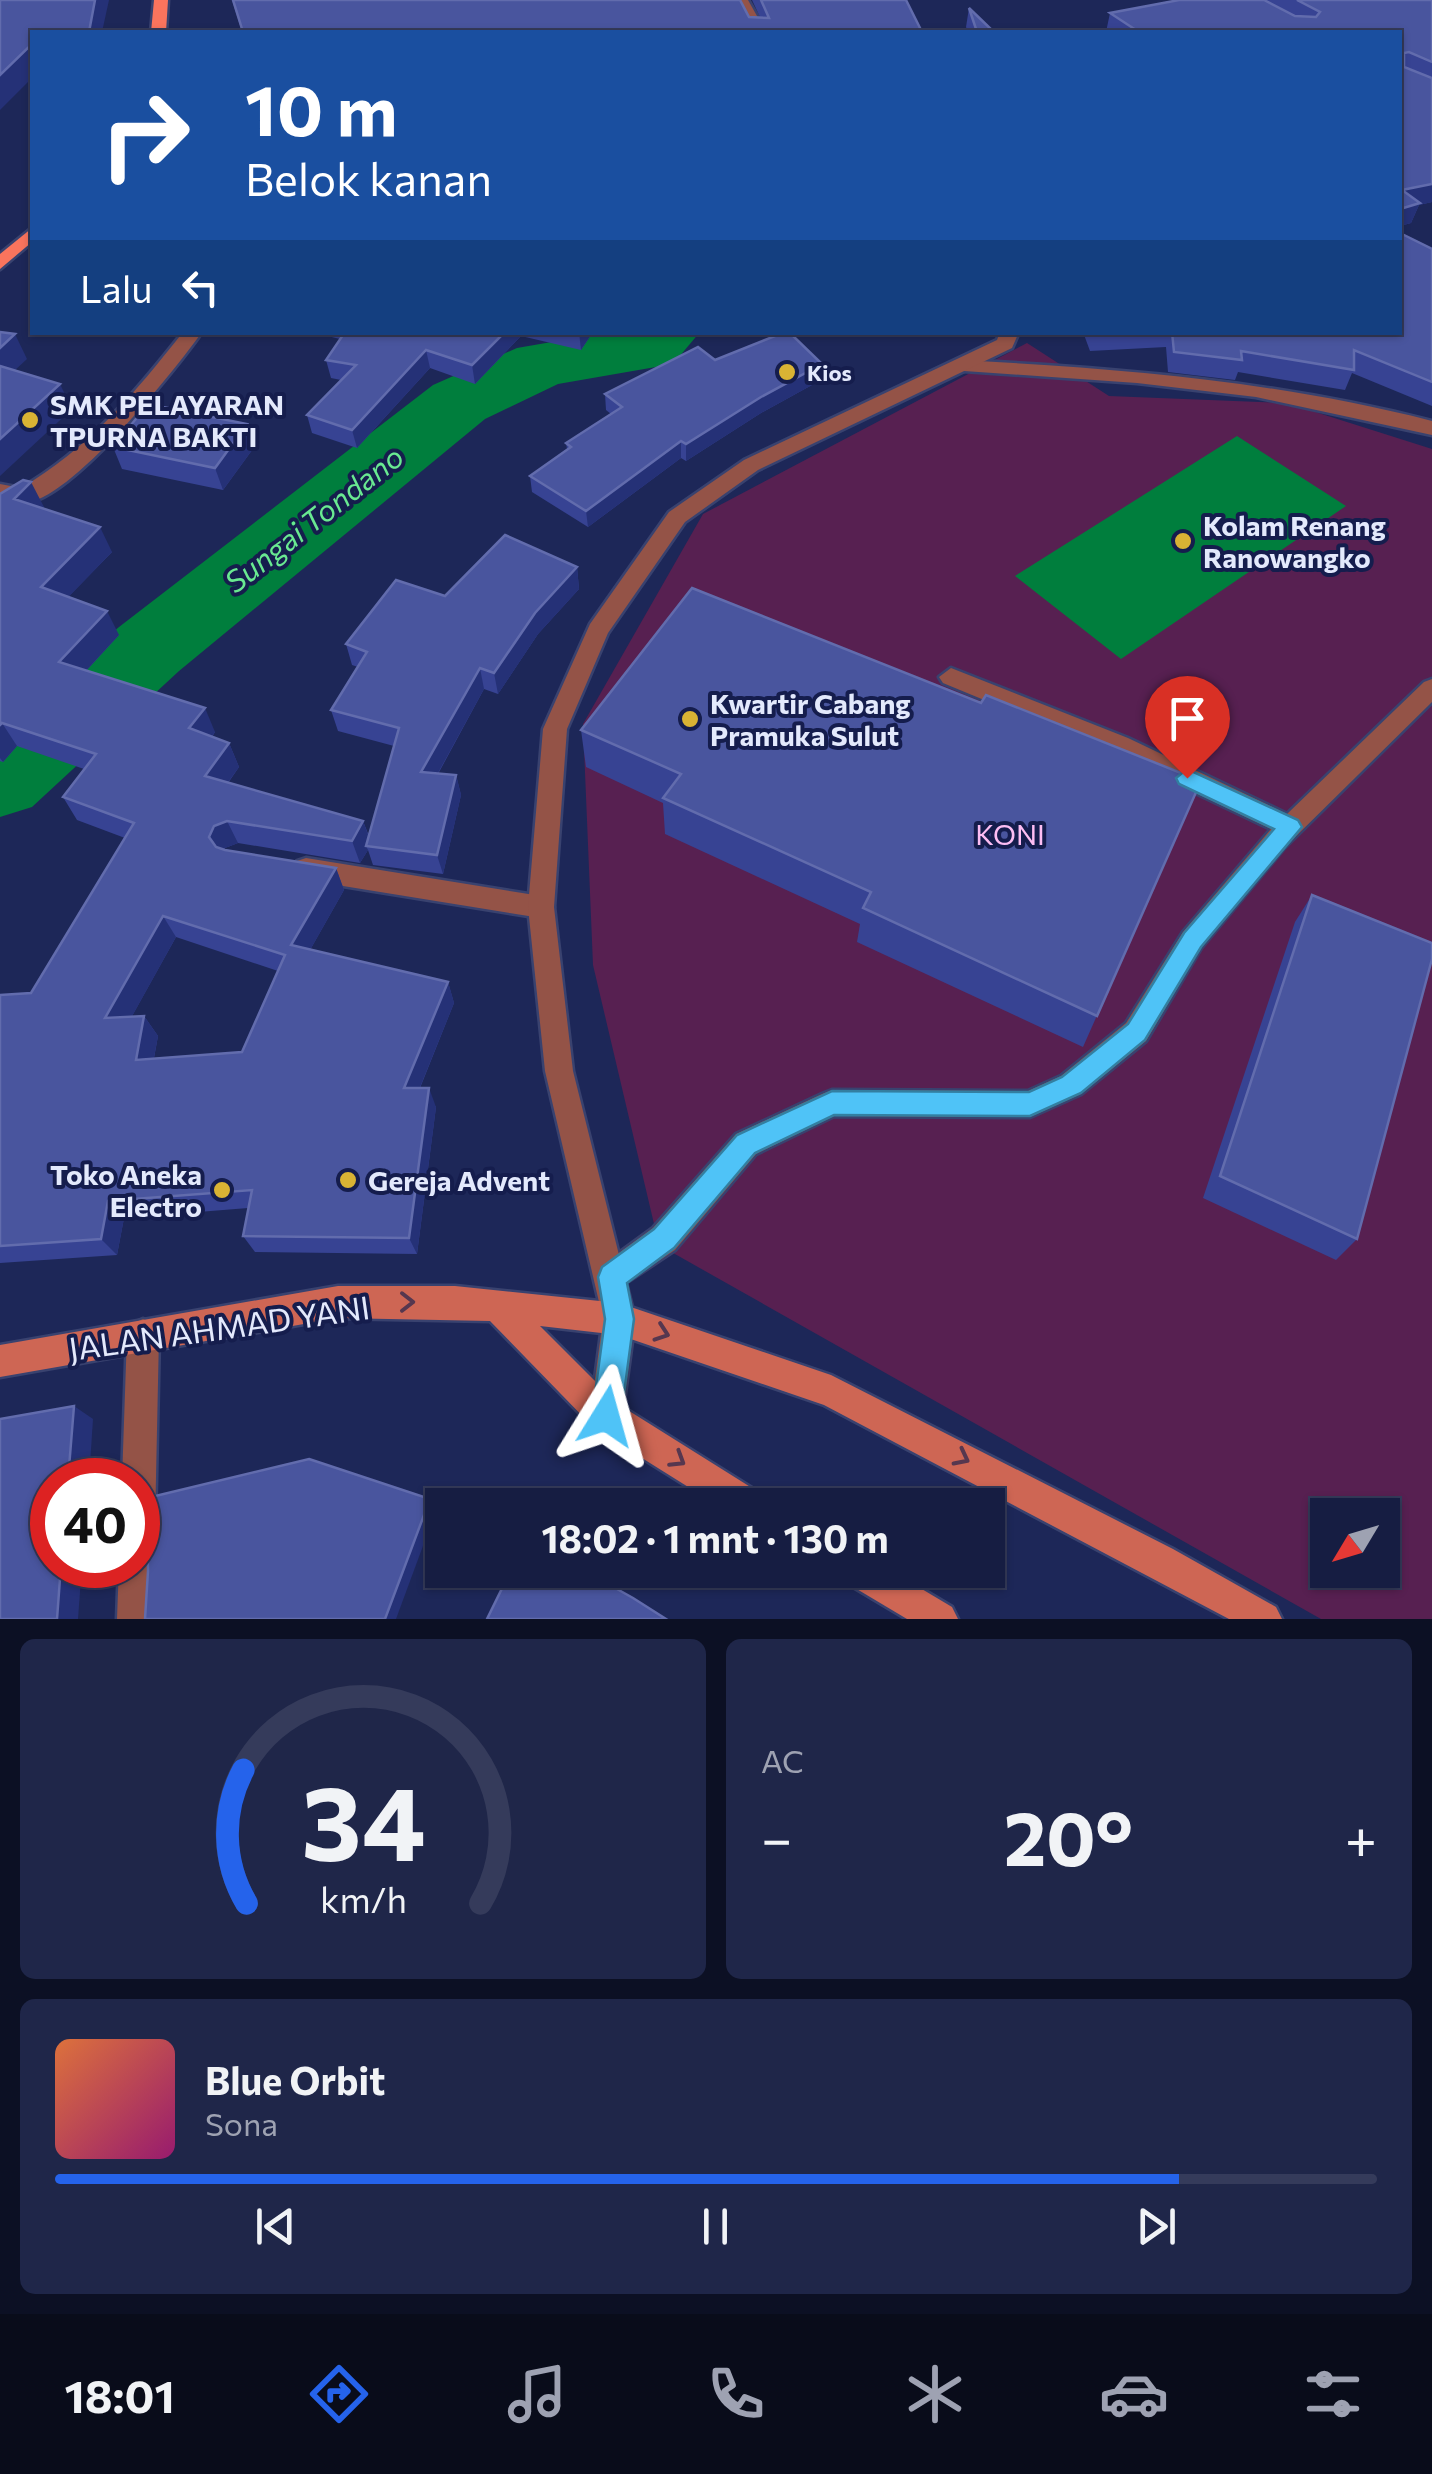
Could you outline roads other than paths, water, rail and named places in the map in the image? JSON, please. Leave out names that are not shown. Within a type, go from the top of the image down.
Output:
[{"type":"main road","points":[[159,30],[161,0]]},
{"type":"main road","points":[[0,264],[30,235]]},
{"type":"main road","name":"JALAN AHMAD YANI","points":[[0,1361],[338,1302],[455,1302],[619,1319],[831,1391],[1264,1619]]},
{"type":"main road","points":[[498,1307],[606,1416],[721,1488]]},
{"type":"main road","points":[[887,1588],[940,1619]]},
{"type":"street","points":[[741,0],[758,30]]},
{"type":"street","points":[[0,517],[24,496],[58,476],[128,414],[191,335]]},
{"type":"street","points":[[606,1416],[619,1319],[612,1277],[559,1071],[540,907],[556,728],[598,630],[677,517],[751,465],[1005,344],[1009,335]]},
{"type":"street","points":[[957,366],[1061,370],[1197,383],[1297,398],[1432,428]]},
{"type":"street","points":[[0,491],[24,496]]},
{"type":"street","points":[[951,677],[1119,745],[1290,827]]},
{"type":"street","points":[[612,1277],[664,1239],[746,1144],[832,1103],[1030,1104],[1072,1085],[1136,1032],[1192,940],[1290,827],[1432,688]]},
{"type":"street","points":[[275,864],[540,907]]},
{"type":"street","points":[[135,1619],[143,1335]]},
{"type":"waterway","name":"Sungai Tondano","points":[[0,781],[149,649],[459,402],[542,364],[648,349],[662,335]]},
{"type":"place","name":"Kios","points":[[787,372]]},
{"type":"place","name":"SMK PELAYARAN TPURNA BAKTI","points":[[30,420]]},
{"type":"place","name":"Kolam Renang Ranowangko","points":[[1183,541]]},
{"type":"place","name":"Kwartir Cabang Pramuka Sulut","points":[[690,719]]},
{"type":"place","name":"Gereja Advent","points":[[348,1180]]},
{"type":"place","name":"Toko Aneka Electro","points":[[222,1190]]},
{"type":"park label","name":"KONI","points":[[1010,834]]}]
